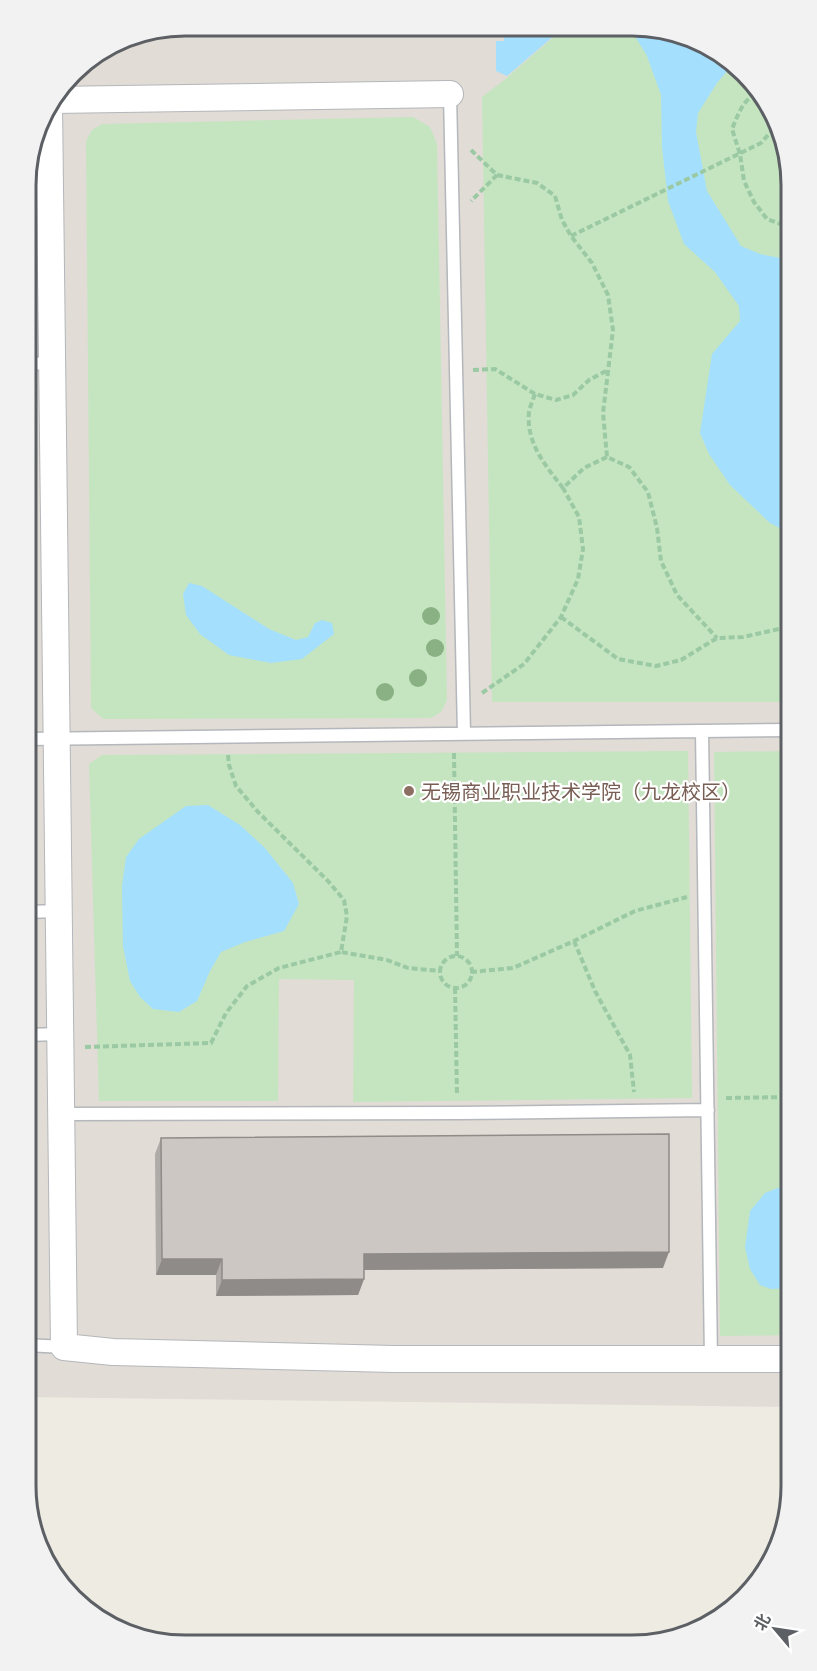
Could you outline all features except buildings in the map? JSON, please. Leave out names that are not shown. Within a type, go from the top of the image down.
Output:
[{"type":"street","points":[[63,100],[450,94]]},
{"type":"street","points":[[49,123],[64,1347],[113,1353],[369,1359],[781,1359]]},
{"type":"lane","points":[[450,94],[464,706],[459,734]]},
{"type":"lane","points":[[36,364],[52,363]]},
{"type":"lane","points":[[36,739],[781,730]]},
{"type":"lane","points":[[702,731],[711,1360]]},
{"type":"lane","points":[[36,912],[58,911]]},
{"type":"lane","points":[[36,1037],[60,1041]]},
{"type":"lane","points":[[61,1114],[636,1111],[707,1105]]},
{"type":"lane","points":[[36,1346],[64,1347]]},
{"type":"path","points":[[752,96],[740,108],[732,129],[740,154],[744,181],[754,202],[767,219],[781,224]]},
{"type":"path","points":[[571,236],[740,154],[761,143],[771,131]]},
{"type":"path","points":[[450,132],[497,175],[537,183],[555,196],[562,220],[592,263],[609,295],[613,330],[603,413],[607,457]]},
{"type":"path","points":[[452,221],[497,175]]},
{"type":"path","points":[[456,371],[495,369],[535,394],[556,400],[573,395],[589,380],[609,370]]},
{"type":"path","points":[[464,706],[524,664],[561,617],[578,579],[583,549],[579,517],[563,488],[542,461],[530,436],[529,411],[535,394]]},
{"type":"path","points":[[563,488],[584,468],[607,457]]},
{"type":"path","points":[[607,457],[629,467],[648,492],[657,528],[661,561],[677,595],[717,638]]},
{"type":"path","points":[[561,617],[618,658],[656,666],[681,660],[717,638],[743,637],[781,629]]},
{"type":"path","points":[[457,956],[459,734]]},
{"type":"path","points":[[228,736],[228,765],[236,786],[258,812],[328,880],[344,900],[347,916],[341,952]]},
{"type":"path","points":[[471,972],[513,968],[574,941],[635,910],[704,893]]},
{"type":"path","points":[[574,941],[595,991],[630,1054],[636,1111]]},
{"type":"path","points":[[60,1041],[211,1043],[226,1013],[247,986],[279,968],[341,952],[387,960],[408,968],[440,971]]},
{"type":"path","points":[[457,956],[467,961],[471,967],[470,978],[466,985],[455,988],[443,982],[440,971],[445,960],[457,956]]},
{"type":"path","points":[[455,988],[458,1113]]},
{"type":"path","points":[[707,1105],[781,1098]]},
{"type":"shaded area","name":"无锡商业职业技术学院（九龙校区）","points":[[185,36],[651,37],[680,44],[715,61],[744,87],[766,119],[778,156],[781,185],[781,1407],[36,1397],[36,175],[47,128],[61,102],[87,73],[119,51],[146,41]]},
{"type":"green space","points":[[555,36],[651,37],[680,44],[715,61],[744,87],[766,119],[778,156],[781,185],[781,702],[492,702],[482,97]]},
{"type":"green space","points":[[413,117],[430,127],[437,144],[447,700],[441,712],[431,718],[103,719],[91,708],[86,141],[92,130],[102,124]]},
{"type":"green space","points":[[688,751],[692,1098],[353,1102],[354,980],[279,979],[278,1101],[99,1101],[89,764],[102,755]]},
{"type":"green space","points":[[781,751],[781,1335],[720,1336],[714,752]]},
{"type":"water","points":[[504,36],[554,36],[507,76],[496,71],[496,41],[504,41]]},
{"type":"water","points":[[635,36],[651,37],[680,44],[698,51],[727,71],[698,113],[696,132],[707,191],[741,246],[760,254],[781,258],[781,529],[770,523],[730,485],[709,454],[700,433],[712,354],[740,321],[739,306],[715,272],[684,244],[668,201],[662,147],[661,95],[647,56]]},
{"type":"water","points":[[189,583],[202,586],[269,629],[296,640],[308,637],[315,623],[322,620],[332,623],[334,634],[302,659],[271,663],[229,655],[200,634],[186,615],[183,594]]},
{"type":"water","points":[[208,805],[240,825],[265,848],[293,883],[299,904],[284,931],[245,942],[221,952],[197,1001],[179,1012],[153,1009],[140,997],[130,981],[123,946],[122,886],[126,857],[139,839],[186,806]]},
{"type":"water","points":[[781,1187],[781,1288],[771,1289],[760,1285],[750,1269],[745,1247],[750,1211],[765,1193]]},
{"type":"place","name":"无锡商业职业技术学院（九龙校区）","points":[[409,791]]}]
